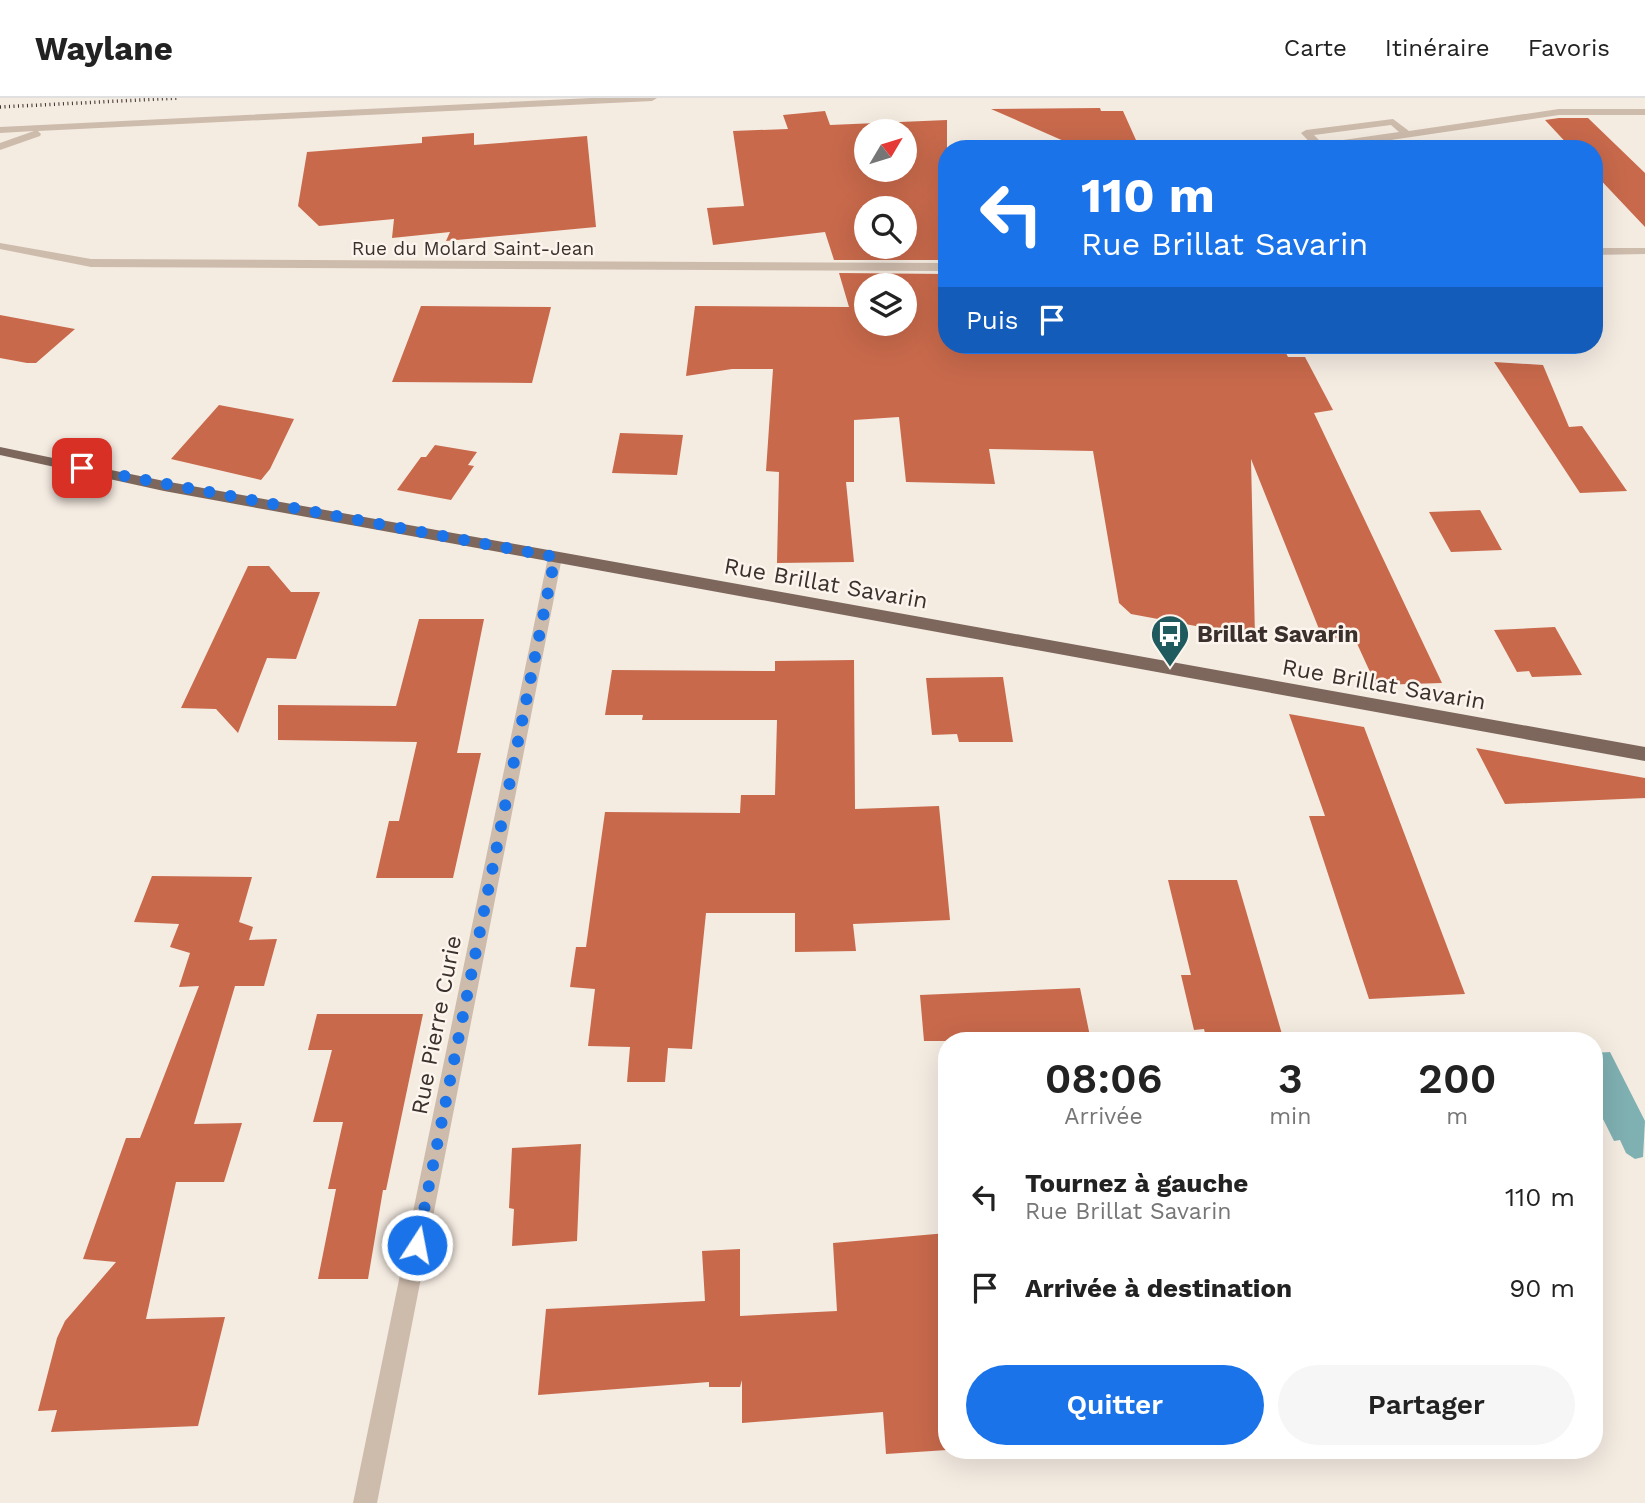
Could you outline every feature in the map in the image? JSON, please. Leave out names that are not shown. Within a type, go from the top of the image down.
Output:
[{"type":"main road","name":"Rue Brillat Savarin","points":[[0,451],[164,486],[1645,754]]},
{"type":"street","points":[[0,130],[652,98]]},
{"type":"street","points":[[1371,140],[1559,112],[1645,111]]},
{"type":"street","points":[[1313,140],[1306,133],[1393,122],[1408,135]]},
{"type":"street","points":[[0,147],[60,127]]},
{"type":"street","name":"Rue du Molard Saint-Jean","points":[[0,246],[92,263],[938,267]]},
{"type":"street","points":[[1603,252],[1645,251]]},
{"type":"street","name":"Rue Pierre Curie","points":[[365,1503],[555,557]]},
{"type":"water","points":[[1603,1052],[1610,1052],[1645,1121],[1643,1157],[1635,1159],[1626,1153],[1620,1140],[1614,1141],[1603,1119]]},
{"type":"building","points":[[1100,108],[1101,111],[1123,111],[1136,140],[1062,140],[991,109]]},
{"type":"building","points":[[825,111],[830,125],[854,124],[854,182],[917,182],[917,121],[947,120],[947,140],[938,140],[938,260],[834,260],[825,232],[713,245],[707,208],[744,206],[733,131],[788,129],[783,115]]},
{"type":"building","points":[[1588,118],[1645,173],[1645,227],[1603,183],[1603,140],[1564,140],[1545,120]]},
{"type":"building","points":[[474,133],[474,145],[587,136],[596,227],[446,241],[450,232],[392,238],[394,219],[319,226],[298,206],[307,152],[422,143],[422,137]]},
{"type":"building","points":[[839,273],[854,273],[854,336],[917,336],[917,274],[938,274],[938,354],[1286,354],[1288,357],[1305,357],[1333,410],[1314,413],[1442,683],[1376,685],[1354,637],[1323,639],[1251,459],[1255,637],[1131,614],[1119,603],[1093,451],[989,449],[995,484],[906,482],[899,417],[854,420],[854,482],[846,482],[854,562],[777,563],[779,472],[766,471],[773,369],[732,369],[686,376],[695,306],[849,307]]},
{"type":"building","points":[[421,306],[551,307],[532,383],[392,382]]},
{"type":"building","points":[[0,315],[75,329],[36,363],[0,358]]},
{"type":"building","points":[[1494,362],[1543,365],[1569,427],[1582,426],[1627,491],[1580,493]]},
{"type":"building","points":[[219,405],[294,419],[270,469],[261,480],[171,459]]},
{"type":"building","points":[[620,433],[683,435],[677,475],[612,473]]},
{"type":"building","points":[[435,445],[477,452],[468,465],[474,466],[451,500],[397,490],[421,457],[426,457]]},
{"type":"building","points":[[1480,510],[1502,550],[1451,552],[1429,512]]},
{"type":"building","points":[[248,566],[269,566],[291,592],[320,592],[296,659],[267,658],[238,733],[216,709],[181,708]]},
{"type":"building","points":[[419,619],[484,619],[457,753],[481,753],[453,878],[376,878],[389,821],[399,821],[417,742],[278,740],[278,705],[396,706]]},
{"type":"building","points":[[1555,627],[1582,675],[1532,677],[1529,671],[1517,672],[1494,630]]},
{"type":"building","points":[[854,660],[855,809],[939,806],[950,920],[853,924],[856,951],[795,952],[795,913],[706,913],[692,1049],[668,1048],[665,1082],[627,1082],[630,1047],[588,1046],[595,989],[570,987],[576,947],[586,947],[605,812],[740,813],[741,795],[775,795],[777,720],[642,720],[643,715],[605,715],[612,670],[775,671],[775,661]]},
{"type":"building","points":[[1003,677],[1013,742],[959,742],[957,734],[932,735],[926,678]]},
{"type":"building","points":[[1289,714],[1364,727],[1465,994],[1369,999],[1309,816],[1325,816]]},
{"type":"building","points":[[1476,748],[1645,778],[1645,798],[1505,804]]},
{"type":"building","points":[[152,876],[252,877],[239,922],[253,927],[249,940],[277,939],[264,986],[235,986],[194,1124],[242,1123],[224,1182],[176,1182],[146,1319],[225,1317],[198,1426],[51,1432],[57,1410],[38,1411],[57,1338],[65,1321],[116,1262],[83,1259],[126,1138],[140,1138],[199,986],[179,987],[190,953],[170,947],[179,924],[134,922]]},
{"type":"building","points":[[1168,880],[1237,880],[1281,1032],[1194,1030],[1181,975],[1191,975]]},
{"type":"building","points":[[1080,988],[1089,1032],[938,1032],[938,1041],[924,1041],[920,995]]},
{"type":"building","points":[[317,1014],[423,1014],[386,1190],[383,1190],[368,1279],[318,1279],[336,1189],[328,1189],[343,1122],[313,1122],[332,1050],[308,1050]]},
{"type":"building","points":[[581,1144],[577,1241],[512,1246],[514,1209],[509,1208],[512,1148]]},
{"type":"building","points":[[938,1234],[938,1451],[886,1454],[883,1412],[742,1423],[742,1380],[740,1387],[709,1387],[709,1382],[538,1395],[546,1309],[705,1301],[702,1251],[740,1249],[740,1316],[837,1311],[833,1243]]},
{"type":"railway","points":[[0,107],[179,98]]},
{"type":"place","name":"Brillat Savarin","points":[[1170,668]]},
{"type":"route","points":[[82,468],[164,486],[555,557],[417,1245]]}]
